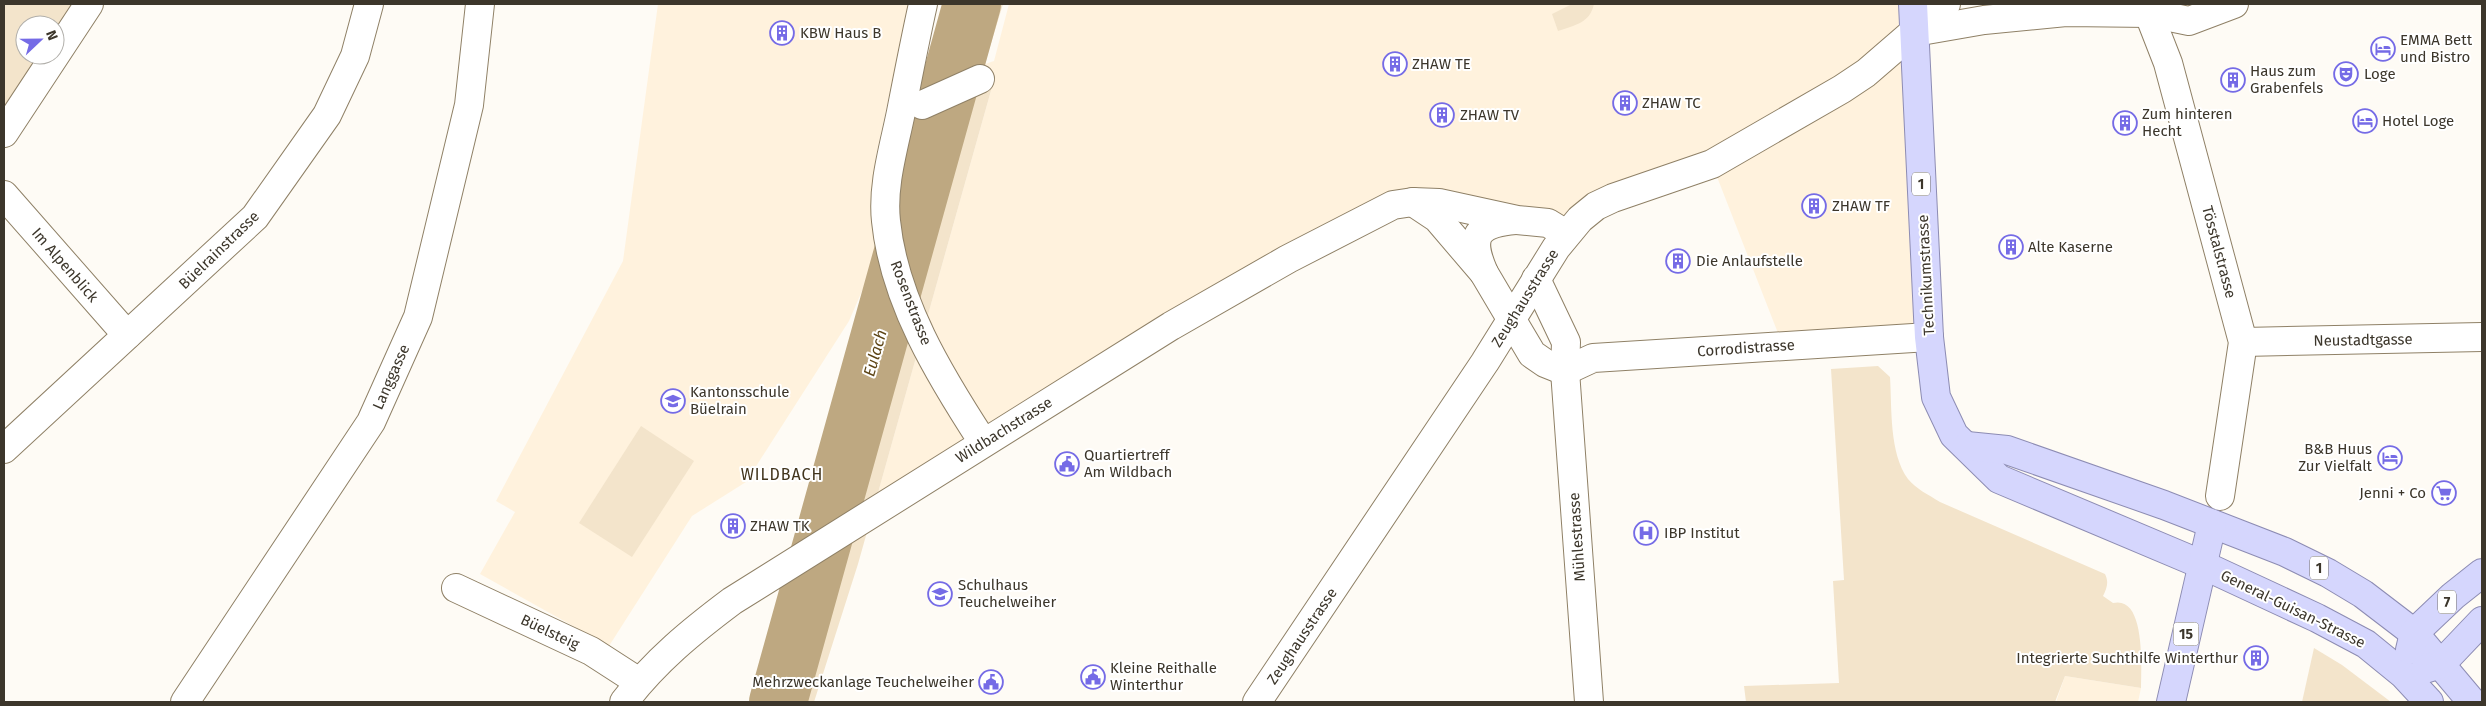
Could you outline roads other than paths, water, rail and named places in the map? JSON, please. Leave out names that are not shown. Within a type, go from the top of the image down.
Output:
[{"type":"main road","name":"Technikumstrasse","points":[[1913,4],[1929,337],[1936,398],[1954,435],[1999,479],[2203,566]]},
{"type":"main road","name":"1","points":[[1967,446],[2007,450],[2286,552],[2328,573],[2363,594],[2414,633],[2472,702]]},
{"type":"main road","points":[[2203,566],[2212,524]]},
{"type":"main road","name":"General-Guisan-Strasse","points":[[2203,566],[2317,618],[2366,644],[2404,675]]},
{"type":"main road","name":"15","points":[[2171,702],[2203,566]]},
{"type":"main road","name":"7","points":[[2414,633],[2453,596],[2482,573]]},
{"type":"main road","points":[[2414,633],[2404,675],[2441,664],[2482,621]]},
{"type":"main road","name":"1","points":[[2404,675],[2429,702]]},
{"type":"street","points":[[4,133],[89,4]]},
{"type":"street","name":"Büelrainstrasse","points":[[4,449],[255,217],[280,185],[327,116],[354,56],[369,4]]},
{"type":"street","name":"Langgasse","points":[[185,702],[371,422],[418,317],[469,106],[480,4]]},
{"type":"street","name":"Rosenstrasse","points":[[923,4],[889,163],[886,220],[895,268],[914,319],[954,398],[983,442]]},
{"type":"street","name":"Zeughausstrasse","points":[[1258,702],[1566,234],[1596,206],[1712,164],[1810,108],[1866,73],[1946,4]]},
{"type":"street","points":[[1915,32],[1984,20],[2066,12],[2147,8],[2189,21],[2234,4]]},
{"type":"street","name":"Tösstalstrasse","points":[[2147,8],[2168,64],[2243,342],[2220,496]]},
{"type":"street","points":[[922,105],[980,79]]},
{"type":"street","name":"Im Alpenblick","points":[[4,195],[127,335]]},
{"type":"street","name":"Wildbachstrasse","points":[[632,692],[678,642],[732,601],[1171,326],[1288,259],[1394,205],[1413,202],[1439,203],[1517,220],[1548,223],[1566,234]]},
{"type":"street","name":"Wildbachstrasse","points":[[1413,202],[1437,218],[1484,273],[1512,318]]},
{"type":"street","name":"Wildbachstrasse","points":[[1484,273],[1476,253],[1477,239],[1482,229],[1494,222],[1517,220]]},
{"type":"street","name":"Mühlestrasse","points":[[1536,280],[1566,342],[1565,371],[1588,702]]},
{"type":"street","points":[[1512,318],[1532,354],[1546,364],[1565,371]]},
{"type":"street","name":"Corrodistrasse","points":[[1565,371],[1593,358],[1929,337]]},
{"type":"street","name":"Neustadtgasse","points":[[2243,342],[2482,337]]},
{"type":"street","name":"Büelsteig","points":[[456,588],[591,651],[632,692]]},
{"type":"waterway","name":"Eulach","points":[[778,702],[972,4]]},
{"type":"place","name":"KBW Haus B","points":[[782,33]]},
{"type":"place","name":"EMMA Bett und Bistro","points":[[2383,49]]},
{"type":"place","name":"ZHAW TE","points":[[1395,64]]},
{"type":"place","name":"Loge","points":[[2346,74]]},
{"type":"place","name":"Haus zum Grabenfels","points":[[2233,80]]},
{"type":"place","name":"ZHAW TC","points":[[1625,103]]},
{"type":"place","name":"ZHAW TV","points":[[1442,115]]},
{"type":"place","name":"Hotel Loge","points":[[2365,121]]},
{"type":"place","name":"Zum hinteren Hecht","points":[[2125,123]]},
{"type":"place","name":"ZHAW TF","points":[[1814,206]]},
{"type":"place","name":"Alte Kaserne","points":[[2011,247]]},
{"type":"place","name":"Die Anlaufstelle","points":[[1678,261]]},
{"type":"place","name":"Kantonsschule Büelrain","points":[[673,401]]},
{"type":"place","name":"B&B Huus Zur Vielfalt","points":[[2390,458]]},
{"type":"place","name":"Quartiertreff Am Wildbach","points":[[1067,464]]},
{"type":"place","name":"Jenni + Co","points":[[2444,493]]},
{"type":"place","name":"ZHAW TK","points":[[733,526]]},
{"type":"place","name":"IBP Institut","points":[[1646,533]]},
{"type":"place","name":"Schulhaus Teuchelweiher","points":[[940,594]]},
{"type":"place","name":"Integrierte Suchthilfe Winterthur","points":[[2256,658]]},
{"type":"place","name":"Kleine Reithalle Winterthur","points":[[1093,677]]},
{"type":"place","name":"Mehrzweckanlage Teuchelweiher","points":[[991,682]]},
{"type":"district","name":"WILDBACH","points":[[782,474]]}]
